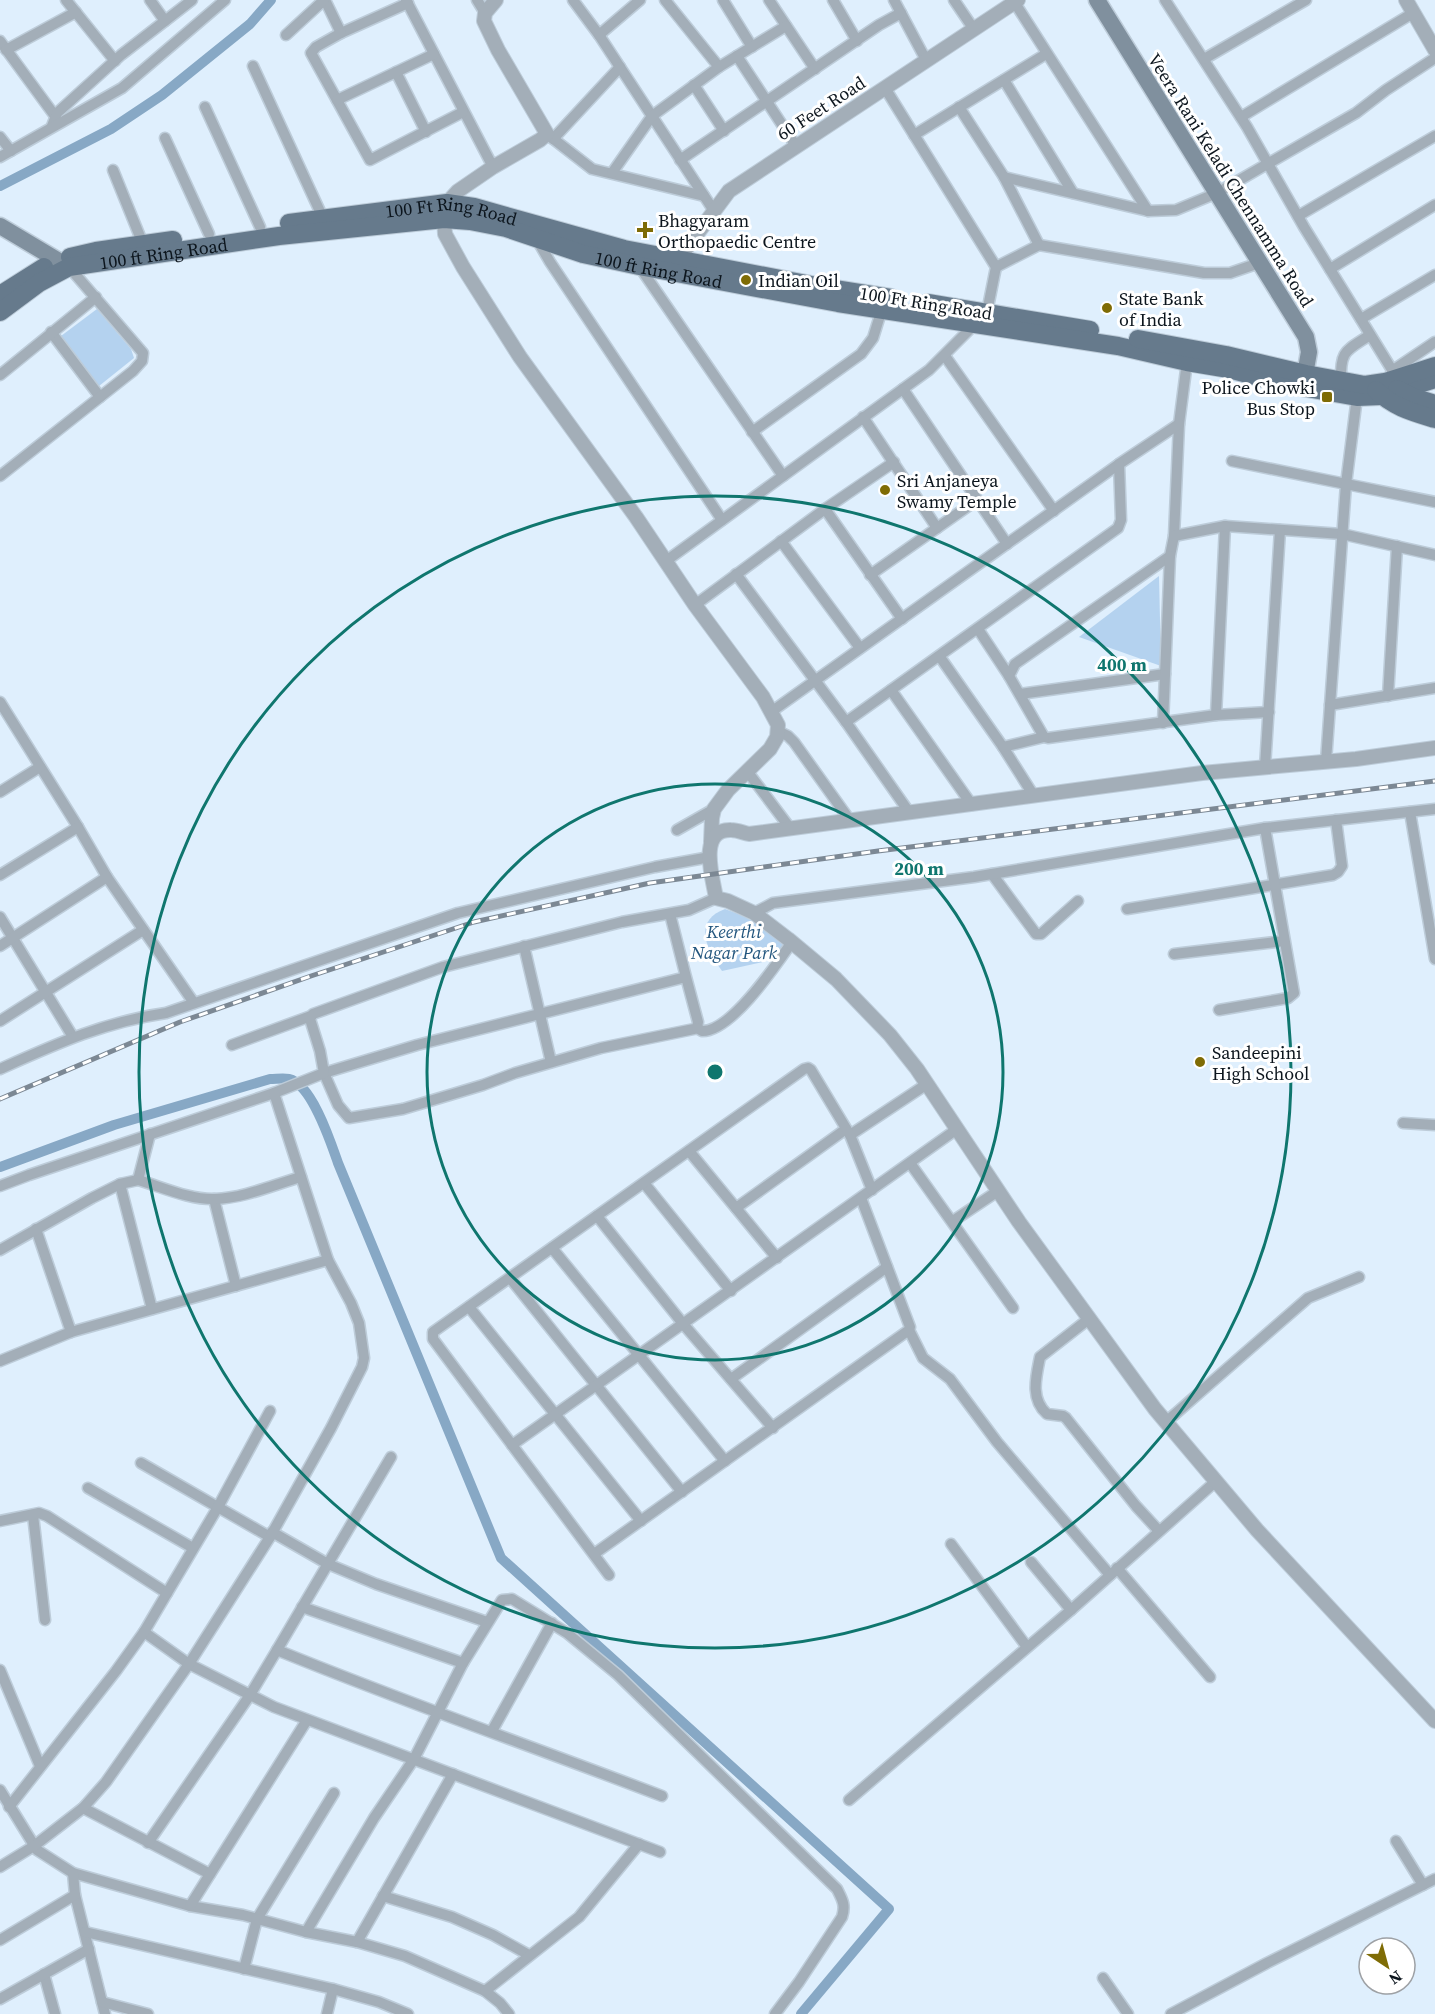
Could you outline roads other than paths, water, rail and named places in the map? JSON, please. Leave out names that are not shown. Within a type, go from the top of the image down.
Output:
[{"type":"main road","name":"Veera Rani Keladi Chennamma Road","points":[[1097,0],[1306,338],[1309,352],[1305,380]]},
{"type":"main road","name":"100 Ft Ring Road","points":[[0,295],[36,271],[63,264],[96,251],[323,218],[445,211],[474,207],[673,265],[822,287],[981,318],[1226,355],[1305,380],[1388,384],[1435,366]]},
{"type":"main road","name":"100 ft Ring Road","points":[[0,312],[63,264],[279,236],[445,211],[583,254],[639,266],[673,265],[765,290],[882,309],[981,318],[1229,369],[1284,384],[1305,380],[1357,397],[1388,384],[1435,380]]},
{"type":"main road","points":[[0,226],[63,264]]},
{"type":"main road","points":[[1388,384],[1435,404]]},
{"type":"main road","points":[[1388,384],[1402,409],[1435,419]]},
{"type":"street","points":[[66,0],[115,61]]},
{"type":"street","points":[[150,0],[165,21]]},
{"type":"street","points":[[0,157],[53,121],[115,61],[192,0]]},
{"type":"street","points":[[53,121],[122,88],[225,0]]},
{"type":"street","points":[[286,35],[325,0],[341,33]]},
{"type":"street","points":[[477,0],[498,50],[550,136],[592,169],[704,196]]},
{"type":"street","points":[[484,13],[495,0]]},
{"type":"street","points":[[573,0],[599,35],[714,211]]},
{"type":"street","points":[[599,35],[640,0]]},
{"type":"street","points":[[665,0],[719,67]]},
{"type":"street","points":[[723,0],[752,47]]},
{"type":"street","points":[[769,0],[815,69]]},
{"type":"street","points":[[833,0],[857,41]]},
{"type":"street","points":[[894,0],[926,60]]},
{"type":"street","points":[[954,0],[973,28]]},
{"type":"street","points":[[1204,59],[1306,0]]},
{"type":"street","points":[[1406,0],[1435,50]]},
{"type":"street","points":[[1015,1],[1046,54],[1148,211]]},
{"type":"street","name":"60 Feet Road","points":[[673,265],[729,191],[1015,1]]},
{"type":"street","points":[[464,112],[370,160],[311,53],[316,47],[341,33],[407,2],[493,167]]},
{"type":"street","points":[[1170,2],[1361,319],[1370,335],[1388,384],[1435,342]]},
{"type":"street","points":[[53,121],[3,45],[76,12]]},
{"type":"street","points":[[680,160],[901,13]]},
{"type":"street","points":[[1241,117],[1413,13]]},
{"type":"street","points":[[612,173],[652,116],[719,67],[786,26]]},
{"type":"street","points":[[337,100],[434,54]]},
{"type":"street","points":[[914,135],[1046,54]]},
{"type":"street","points":[[737,56],[796,146]]},
{"type":"street","points":[[1004,177],[1148,211],[1176,210],[1217,193],[1356,113],[1435,58]]},
{"type":"street","points":[[253,66],[323,218]]},
{"type":"street","points":[[620,67],[550,136],[493,167],[458,191],[445,211],[445,234],[463,267],[520,357],[695,605],[763,697],[778,725],[777,737],[770,749],[728,790],[714,809],[711,842]]},
{"type":"street","points":[[396,72],[426,132]]},
{"type":"street","points":[[1004,80],[1073,193]]},
{"type":"street","points":[[694,85],[724,131]]},
{"type":"street","points":[[885,88],[996,267]]},
{"type":"street","points":[[205,107],[260,227]]},
{"type":"street","points":[[959,107],[1004,177],[1039,244]]},
{"type":"street","points":[[1298,216],[1435,136]]},
{"type":"street","points":[[0,137],[11,151]]},
{"type":"street","points":[[165,138],[209,234]]},
{"type":"street","points":[[113,170],[143,244]]},
{"type":"street","points":[[1330,269],[1435,205]]},
{"type":"street","points":[[537,238],[550,262],[722,520]]},
{"type":"street","points":[[666,561],[945,356],[981,318],[996,267],[1039,244],[1204,273],[1230,273],[1259,263]]},
{"type":"street","points":[[0,476],[133,371],[142,361],[143,353],[96,297],[63,264]]},
{"type":"street","points":[[639,266],[783,476]]},
{"type":"street","points":[[1361,319],[1435,275]]},
{"type":"street","points":[[0,375],[96,297]]},
{"type":"street","points":[[752,432],[861,354],[873,338],[882,309]]},
{"type":"street","points":[[51,332],[100,397]]},
{"type":"street","points":[[1341,381],[1341,358],[1346,351],[1370,335]]},
{"type":"street","points":[[945,356],[1054,511]]},
{"type":"street","points":[[1163,723],[1170,556],[1174,536],[1179,424],[1187,362]]},
{"type":"street","points":[[903,389],[1007,544]]},
{"type":"street","points":[[1326,761],[1346,484],[1357,397]]},
{"type":"street","points":[[863,417],[937,528]]},
{"type":"street","points":[[771,712],[1119,464],[1179,424]]},
{"type":"street","points":[[1232,461],[1435,502]]},
{"type":"street","points":[[695,605],[825,509],[894,462]]},
{"type":"street","points":[[846,722],[1118,528],[1121,520],[1119,464]]},
{"type":"street","points":[[870,575],[977,500]]},
{"type":"street","points":[[825,509],[902,619]]},
{"type":"street","points":[[1174,536],[1225,526],[1342,534],[1435,555]]},
{"type":"street","points":[[1216,716],[1225,526]]},
{"type":"street","points":[[1265,767],[1280,530]]},
{"type":"street","points":[[781,541],[860,648]]},
{"type":"street","points":[[1388,696],[1397,546]]},
{"type":"street","points":[[1009,676],[1015,664],[1170,556]]},
{"type":"street","points":[[736,574],[846,722],[909,813]]},
{"type":"street","points":[[978,628],[1044,737]]},
{"type":"street","points":[[940,657],[1034,796]]},
{"type":"street","points":[[1020,694],[1165,674]]},
{"type":"street","points":[[1330,705],[1435,688]]},
{"type":"street","points":[[891,690],[972,804]]},
{"type":"street","points":[[2,710],[78,826],[107,877],[194,1004]]},
{"type":"street","points":[[1003,747],[1044,737],[1216,716],[1269,712]]},
{"type":"street","points":[[778,731],[794,742],[849,819]]},
{"type":"street","points":[[716,898],[708,848],[714,836],[729,830],[749,834],[1202,772],[1435,748]]},
{"type":"street","points":[[0,792],[40,767]]},
{"type":"street","points":[[747,771],[790,828]]},
{"type":"street","points":[[677,830],[714,809]]},
{"type":"street","points":[[754,913],[773,903],[939,883],[1265,828],[1435,809]]},
{"type":"street","points":[[1410,812],[1435,959]]},
{"type":"street","points":[[1127,909],[1333,875],[1342,866],[1336,820]]},
{"type":"street","points":[[0,874],[78,826]]},
{"type":"street","points":[[1219,1010],[1291,996],[1294,993],[1265,828]]},
{"type":"street","points":[[0,1069],[73,1037],[119,1021],[166,1013],[458,913],[655,867],[710,857]]},
{"type":"street","points":[[992,874],[1036,934],[1041,934],[1078,901]]},
{"type":"street","points":[[0,946],[107,877]]},
{"type":"street","points":[[232,1045],[444,967],[524,946],[622,922],[689,910],[716,898],[754,913],[820,965],[864,1006],[890,1035],[927,1084],[998,1191],[1166,1422],[1215,1482],[1315,1594],[1435,1721]]},
{"type":"street","points":[[670,914],[698,1022],[697,1028]]},
{"type":"street","points":[[0,917],[73,1037]]},
{"type":"street","points":[[0,1021],[143,930]]},
{"type":"street","points":[[1174,954],[1284,941]]},
{"type":"street","points":[[311,1016],[324,1073],[338,1105],[349,1118],[403,1109],[601,1048],[697,1028],[702,1031],[714,1029],[739,1009],[771,973],[792,942]]},
{"type":"street","points":[[524,946],[551,1062]]},
{"type":"street","points":[[0,1186],[290,1087],[324,1073],[417,1045],[686,977]]},
{"type":"street","points":[[609,1575],[433,1339],[433,1332],[804,1069],[808,1068],[848,1132],[872,1190]]},
{"type":"street","points":[[736,1208],[848,1132],[927,1084]]},
{"type":"street","points":[[0,1868],[34,1846],[83,1808],[106,1782],[189,1664],[271,1535],[362,1367],[364,1358],[359,1323],[328,1260],[274,1092]]},
{"type":"street","points":[[1403,1123],[1435,1125]]},
{"type":"street","points":[[512,1445],[731,1292],[957,1129]]},
{"type":"street","points":[[138,1180],[150,1134]]},
{"type":"street","points":[[689,1151],[777,1258]]},
{"type":"street","points":[[910,1163],[1013,1308]]},
{"type":"street","points":[[0,1250],[120,1184],[138,1180],[199,1198],[214,1199],[236,1196],[301,1177]]},
{"type":"street","points":[[644,1183],[731,1292]]},
{"type":"street","points":[[120,1184],[152,1309]]},
{"type":"street","points":[[953,1221],[998,1191]]},
{"type":"street","points":[[861,1198],[910,1327],[909,1330],[923,1358],[950,1378],[997,1442],[1210,1677]]},
{"type":"street","points":[[214,1199],[237,1286]]},
{"type":"street","points":[[597,1216],[684,1325],[773,1428]]},
{"type":"street","points":[[36,1229],[71,1332]]},
{"type":"street","points":[[552,1248],[725,1461]]},
{"type":"street","points":[[0,1361],[71,1332],[328,1260]]},
{"type":"street","points":[[731,1379],[887,1267]]},
{"type":"street","points":[[1166,1422],[1308,1298],[1359,1277]]},
{"type":"street","points":[[510,1278],[682,1492]]},
{"type":"street","points":[[469,1307],[641,1521]]},
{"type":"street","points":[[1090,1318],[1040,1358],[1035,1393],[1037,1400],[1047,1414],[1066,1418],[1136,1506],[1159,1531]]},
{"type":"street","points":[[594,1554],[909,1330]]},
{"type":"street","points":[[9,1806],[144,1632],[218,1507],[270,1411]]},
{"type":"street","points":[[148,1843],[250,1695],[391,1457]]},
{"type":"street","points":[[141,1463],[218,1507],[328,1564],[376,1584],[487,1622]]},
{"type":"street","points":[[849,1800],[1071,1610],[1215,1482]]},
{"type":"street","points":[[88,1488],[193,1548]]},
{"type":"street","points":[[0,1521],[39,1513],[46,1516],[167,1593]]},
{"type":"street","points":[[33,1515],[45,1620]]},
{"type":"street","points":[[951,1544],[1027,1647]]},
{"type":"street","points":[[1030,1562],[1071,1610]]},
{"type":"street","points":[[306,1932],[374,1818],[414,1759],[487,1622],[502,1600],[508,1598],[519,1602],[567,1633],[618,1675],[837,1889],[843,1900],[842,1917],[776,2014]]},
{"type":"street","points":[[302,1608],[464,1663]]},
{"type":"street","points":[[492,1731],[552,1623]]},
{"type":"street","points":[[144,1632],[189,1664],[274,1707],[660,1851]]},
{"type":"street","points":[[277,1650],[437,1713],[492,1731],[662,1796]]},
{"type":"street","points":[[0,1671],[40,1766]]},
{"type":"street","points":[[190,1906],[308,1720]]},
{"type":"street","points":[[357,1942],[453,1774]]},
{"type":"street","points":[[0,1790],[37,1850],[73,1873],[190,1906],[357,1942],[405,1956],[485,1991],[509,2014]]},
{"type":"street","points":[[244,1969],[257,1919],[333,1793]]},
{"type":"street","points":[[83,1808],[210,1874]]},
{"type":"street","points":[[1396,1841],[1423,1885]]},
{"type":"street","points":[[485,1991],[579,1917],[639,1844]]},
{"type":"street","points":[[73,1873],[75,1895],[105,2014]]},
{"type":"street","points":[[1171,2014],[1435,1879]]},
{"type":"street","points":[[0,1940],[75,1895]]},
{"type":"street","points":[[383,1896],[453,1917],[529,1955]]},
{"type":"street","points":[[85,1932],[333,1989],[379,2002],[408,2014]]},
{"type":"street","points":[[0,1999],[89,1949]]},
{"type":"street","points":[[44,1974],[55,2014]]},
{"type":"street","points":[[1103,1978],[1128,2014]]},
{"type":"street","points":[[327,2014],[333,1989]]},
{"type":"street","points":[[102,2002],[148,2014]]},
{"type":"street","points":[[376,2014],[379,2002]]},
{"type":"waterway","points":[[0,186],[111,129],[162,95],[250,24],[271,0]]},
{"type":"waterway","points":[[0,1167],[114,1125],[270,1079],[289,1079],[305,1091],[325,1129],[501,1558],[889,1909],[801,2014]]},
{"type":"railway","points":[[0,1099],[180,1022],[474,922],[650,883],[878,851],[1435,781]]},
{"type":"place","name":"Bhagyaram Orthopaedic Centre","points":[[645,230]]},
{"type":"place","name":"Indian Oil","points":[[746,280]]},
{"type":"place","name":"State Bank of India","points":[[1107,308]]},
{"type":"place","name":"Police Chowki Bus Stop","points":[[1327,397]]},
{"type":"place","name":"Sri Anjaneya Swamy Temple","points":[[885,490]]},
{"type":"place","name":"Sandeepini High School","points":[[1200,1062]]},
{"type":"park label","name":"Keerthi Nagar Park","points":[[734,941]]}]
